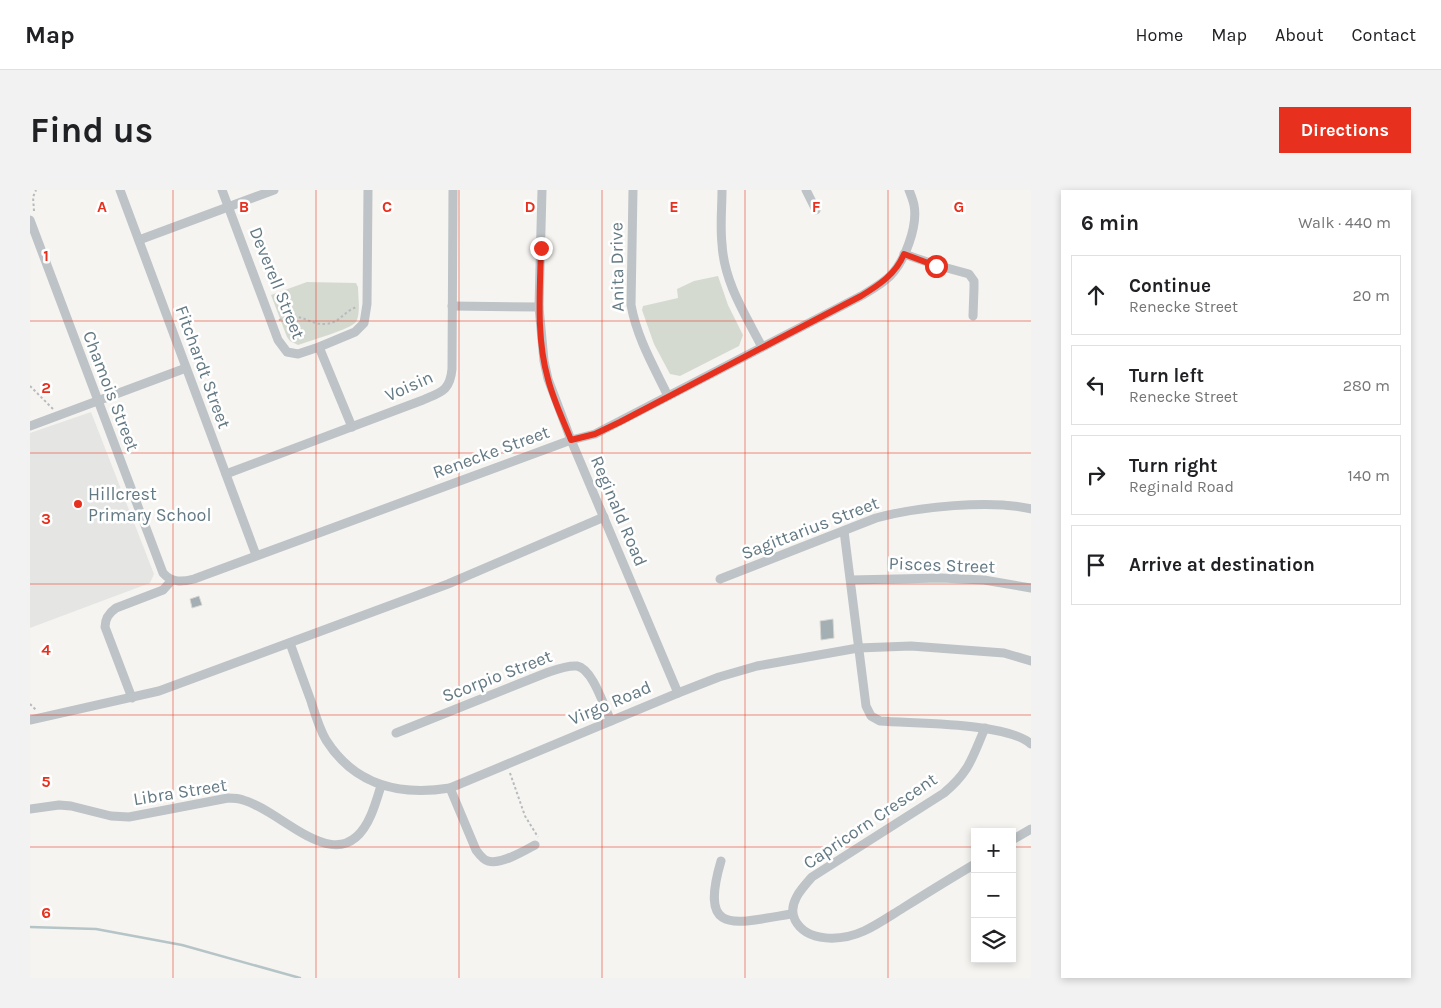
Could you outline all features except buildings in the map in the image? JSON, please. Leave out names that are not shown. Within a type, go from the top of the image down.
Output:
[{"type":"street","name":"Fitchardt Street","points":[[120,190],[256,555]]},
{"type":"street","name":"Deverell Street","points":[[222,190],[281,345],[287,352],[298,354],[355,332],[364,323],[367,307],[368,190]]},
{"type":"street","points":[[139,240],[274,190]]},
{"type":"street","name":"Voisin","points":[[226,474],[423,400],[445,390],[450,384],[452,369],[453,190]]},
{"type":"street","name":"Reginald Road","points":[[542,190],[539,307],[544,361],[548,379],[571,440],[678,692]]},
{"type":"street","name":"Anita Drive","points":[[633,190],[632,312],[640,338],[668,396]]},
{"type":"street","points":[[722,190],[722,245],[725,266],[732,290],[762,347]]},
{"type":"street","points":[[806,190],[816,210]]},
{"type":"street","name":"Renecke Street","points":[[172,580],[177,582],[194,579],[571,440],[595,434],[861,296],[882,283],[896,269],[904,254],[913,232],[914,206],[909,190]]},
{"type":"street","name":"Chamois Street","points":[[32,216],[98,401],[163,573],[172,580]]},
{"type":"street","points":[[904,254],[936,266],[969,274],[974,281],[973,316]]},
{"type":"street","points":[[452,306],[539,307]]},
{"type":"street","points":[[319,347],[352,427]]},
{"type":"street","points":[[30,426],[186,368]]},
{"type":"street","name":"Sagittarius Street","points":[[720,579],[876,518],[894,513],[997,505],[1031,509]]},
{"type":"street","points":[[30,720],[159,691],[448,584],[604,517]]},
{"type":"street","points":[[844,531],[866,706],[871,716],[880,722],[985,728],[1020,736],[1031,744]]},
{"type":"street","name":"Pisces Street","points":[[851,580],[941,578],[976,580],[1031,588]]},
{"type":"street","points":[[132,698],[105,627],[106,619],[116,608],[163,590],[172,580]]},
{"type":"street","name":"Virgo Road","points":[[290,643],[320,727],[335,753],[350,769],[381,786],[416,792],[450,788],[678,692],[757,666],[858,648],[911,646],[1004,653],[1031,660]]},
{"type":"street","name":"Scorpio Street","points":[[396,733],[551,671],[574,666],[589,673],[611,721]]},
{"type":"street","name":"Capricorn Crescent","points":[[792,914],[793,905],[800,892],[812,877],[944,793],[957,782],[971,763],[985,728]]},
{"type":"street","name":"Libra Street","points":[[30,809],[59,805],[122,817],[138,816],[236,798],[249,802],[319,843],[336,845],[354,840],[364,828],[371,816],[381,786]]},
{"type":"street","points":[[450,788],[476,850],[482,858],[495,862],[511,857],[535,845]]},
{"type":"street","points":[[1016,838],[1031,829]]},
{"type":"street","points":[[721,862],[716,876],[714,901],[717,911],[723,918],[734,922],[792,914],[799,927],[811,936],[833,937],[854,935],[864,931],[971,866]]},
{"type":"path","points":[[32,216],[33,197],[36,190]]},
{"type":"path","points":[[272,322],[294,316],[326,324],[336,321],[356,307],[367,307]]},
{"type":"path","points":[[30,386],[54,411]]},
{"type":"path","points":[[509,764],[512,781],[525,816],[538,838],[539,842],[535,845]]},
{"type":"shaded area","points":[[718,276],[728,305],[743,335],[739,346],[680,376],[670,374],[654,344],[642,310],[643,306],[678,298],[677,289],[694,281]]},
{"type":"shaded area","points":[[307,282],[356,283],[359,305],[358,319],[353,325],[298,345],[287,337],[271,295]]},
{"type":"shaded area","name":"Hillcrest Primary School","points":[[91,412],[154,574],[150,583],[30,628],[30,433]]},
{"type":"waterway","points":[[30,927],[96,929],[182,945],[300,978]]},
{"type":"place","name":"Hillcrest Primary School","points":[[78,504]]},
{"type":"route","points":[[541,248],[539,307],[544,361],[548,379],[571,440],[595,434],[620,422],[861,296],[890,276],[904,254],[936,266]]}]
